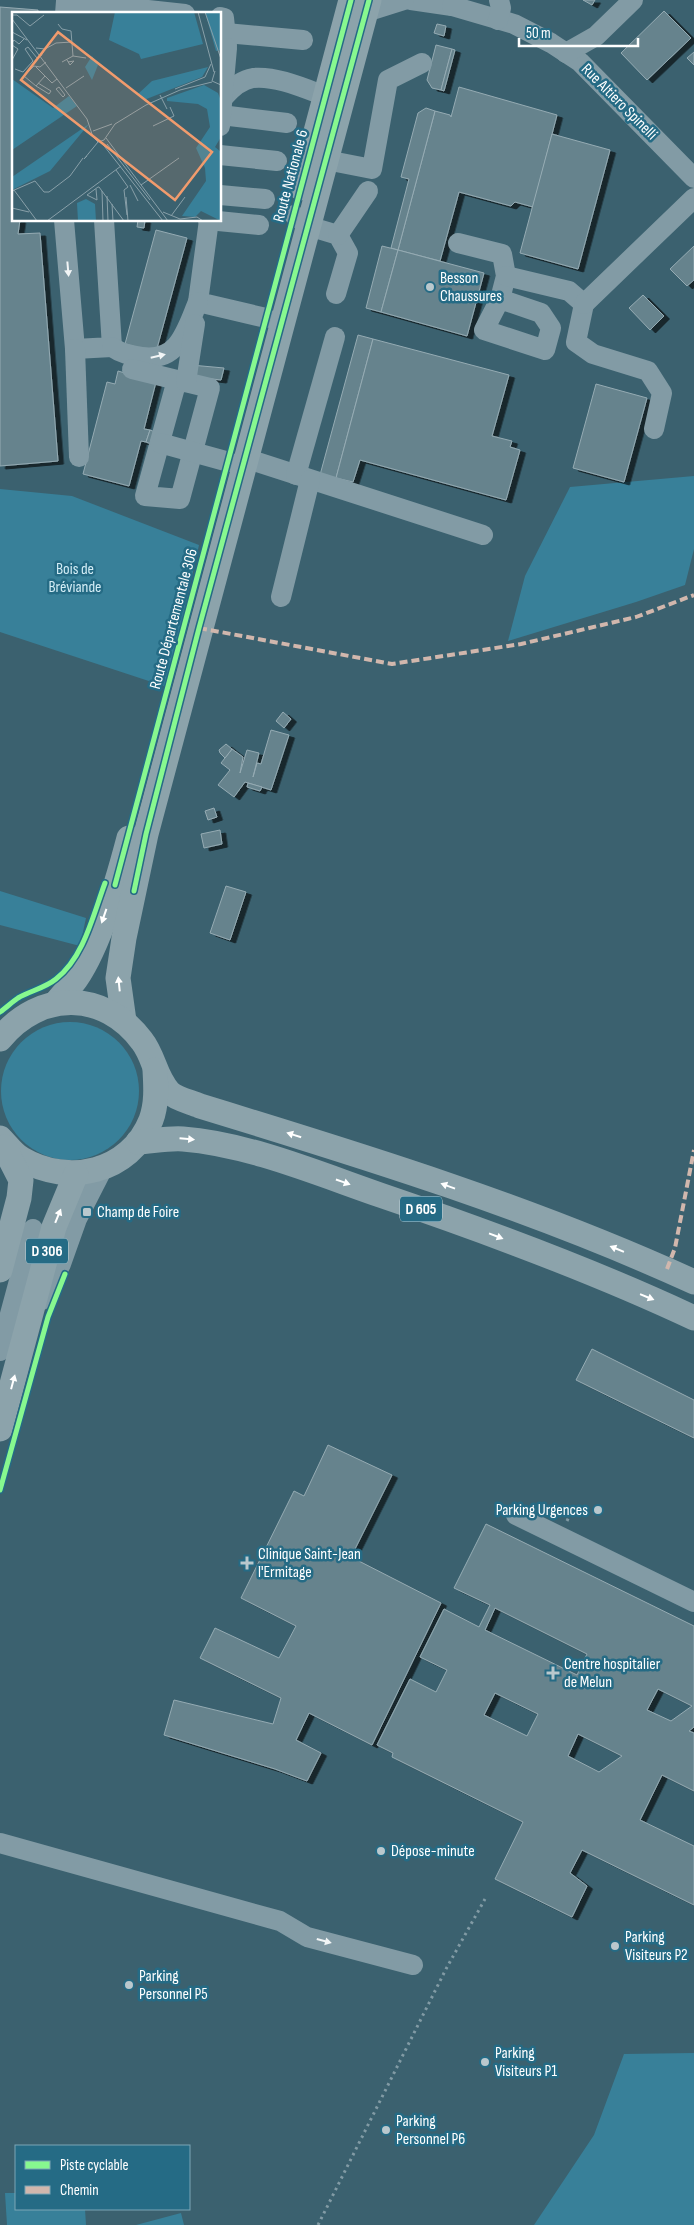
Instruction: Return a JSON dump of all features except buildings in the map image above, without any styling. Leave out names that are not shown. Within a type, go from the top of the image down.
[{"type":"main road","name":"Route Départementale 306","points":[[124,888],[146,834],[237,460],[301,221],[326,160],[334,100],[362,4]]},
{"type":"main road","name":"Route Nationale 6","points":[[255,358],[279,265],[301,221],[313,140],[334,100]]},
{"type":"main road","name":"Route Départementale 306","points":[[237,460],[255,358]]},
{"type":"main road","points":[[56,1003],[76,978],[124,888]]},
{"type":"main road","points":[[124,888],[118,978],[124,1021]]},
{"type":"main road","points":[[0,1039],[12,1025],[32,1010],[56,1003],[80,1002],[103,1008],[124,1021],[144,1043],[155,1070],[156,1096],[151,1120],[138,1142],[122,1157],[103,1168],[76,1174],[47,1171],[20,1158],[0,1138]]},
{"type":"main road","name":"D 605","points":[[155,1070],[170,1093],[200,1106],[388,1164],[588,1237],[694,1282]]},
{"type":"main road","name":"D 306","points":[[0,1138],[21,1180],[19,1198],[0,1270]]},
{"type":"main road","name":"D 605","points":[[138,1142],[182,1138],[204,1141],[266,1156],[478,1229],[555,1259],[694,1318]]},
{"type":"main road","name":"D 306","points":[[0,1429],[54,1227],[76,1174]]},
{"type":"street","points":[[362,4],[404,0]]},
{"type":"street","name":"Rue Altiero Spinelli","points":[[411,0],[499,10],[514,24],[580,62],[694,178]]},
{"type":"street","points":[[566,53],[596,36],[633,0]]},
{"type":"street","points":[[65,12],[66,1],[167,12]]},
{"type":"street","points":[[224,33],[233,61],[252,78]]},
{"type":"street","points":[[224,33],[303,40]]},
{"type":"street","points":[[222,113],[224,33]]},
{"type":"street","points":[[326,160],[372,169],[388,80],[422,63]]},
{"type":"street","points":[[222,113],[230,89],[252,78],[287,82],[334,100]]},
{"type":"street","points":[[222,113],[287,123]]},
{"type":"street","points":[[221,155],[277,161]]},
{"type":"street","points":[[338,235],[368,191]]},
{"type":"street","points":[[221,194],[265,199]]},
{"type":"street","points":[[654,429],[662,393],[648,371],[593,354],[576,342],[584,304],[694,198]]},
{"type":"street","points":[[64,221],[75,349],[79,457]]},
{"type":"street","points":[[104,221],[112,347]]},
{"type":"street","points":[[132,369],[181,381],[210,388],[180,499],[145,496],[160,443],[181,381],[198,302],[208,221]]},
{"type":"street","points":[[220,221],[258,224]]},
{"type":"street","points":[[301,221],[338,235],[348,253],[336,294]]},
{"type":"street","points":[[458,243],[502,254],[506,276],[500,299]]},
{"type":"street","points":[[506,276],[569,291],[584,304]]},
{"type":"street","points":[[75,349],[112,347],[123,354],[151,358],[164,356],[177,345],[198,302]]},
{"type":"street","points":[[198,302],[266,318]]},
{"type":"street","points":[[281,597],[303,477],[335,337]]},
{"type":"street","points":[[160,443],[303,477],[483,535]]},
{"type":"street","points":[[27,1330],[61,1264],[77,1219],[103,1168]]},
{"type":"street","points":[[0,1351],[33,1229]]},
{"type":"street","points":[[516,1515],[694,1602]]},
{"type":"street","points":[[0,1844],[280,1921],[307,1937],[413,1965]]},
{"type":"path","points":[[318,2225],[446,1968],[485,1899]]},
{"type":"green space","points":[[694,476],[694,549],[685,585],[508,641],[525,576],[570,487]]},
{"type":"green space","name":"Bois de Bréviande","points":[[0,489],[72,496],[199,545],[167,687],[0,632]]},
{"type":"green space","points":[[0,891],[86,918],[80,946],[0,925]]},
{"type":"green space","points":[[70,1022],[96,1028],[119,1042],[133,1065],[139,1091],[133,1117],[119,1140],[96,1154],[70,1160],[44,1154],[21,1140],[7,1117],[1,1091],[7,1065],[21,1042],[44,1028]]},
{"type":"green space","points":[[694,2053],[694,2225],[534,2225],[594,2135],[624,2054]]},
{"type":"green space","points":[[5,2193],[15,2193],[15,2210],[85,2210],[86,2225],[7,2225]]},
{"type":"green space","points":[[181,2213],[184,2225],[136,2225]]},
{"type":"marked path","points":[[199,628],[392,664],[521,644],[636,617],[694,595]]},
{"type":"marked path","points":[[667,1269],[675,1248],[694,1150]]},
{"type":"cycle path","points":[[115,885],[351,0]]},
{"type":"cycle path","points":[[134,891],[146,834],[199,628],[369,0]]},
{"type":"cycle path","points":[[0,1012],[18,998],[52,982],[66,970],[81,947],[92,922],[105,883]]},
{"type":"cycle path","points":[[0,1490],[48,1317],[65,1274]]},
{"type":"place","name":"Besson Chaussures","points":[[430,287]]},
{"type":"place","name":"Champ de Foire","points":[[87,1212]]},
{"type":"place","name":"Parking Urgences","points":[[598,1510]]},
{"type":"place","name":"Clinique Saint-Jean l'Ermitage","points":[[247,1563]]},
{"type":"place","name":"Centre hospitalier de Melun","points":[[553,1673]]},
{"type":"place","name":"Dépose-minute","points":[[381,1851]]},
{"type":"place","name":"Parking Visiteurs P2","points":[[615,1946]]},
{"type":"place","name":"Parking Personnel P5","points":[[129,1985]]},
{"type":"place","name":"Parking Visiteurs P1","points":[[485,2062]]},
{"type":"place","name":"Parking Personnel P6","points":[[386,2130]]}]
